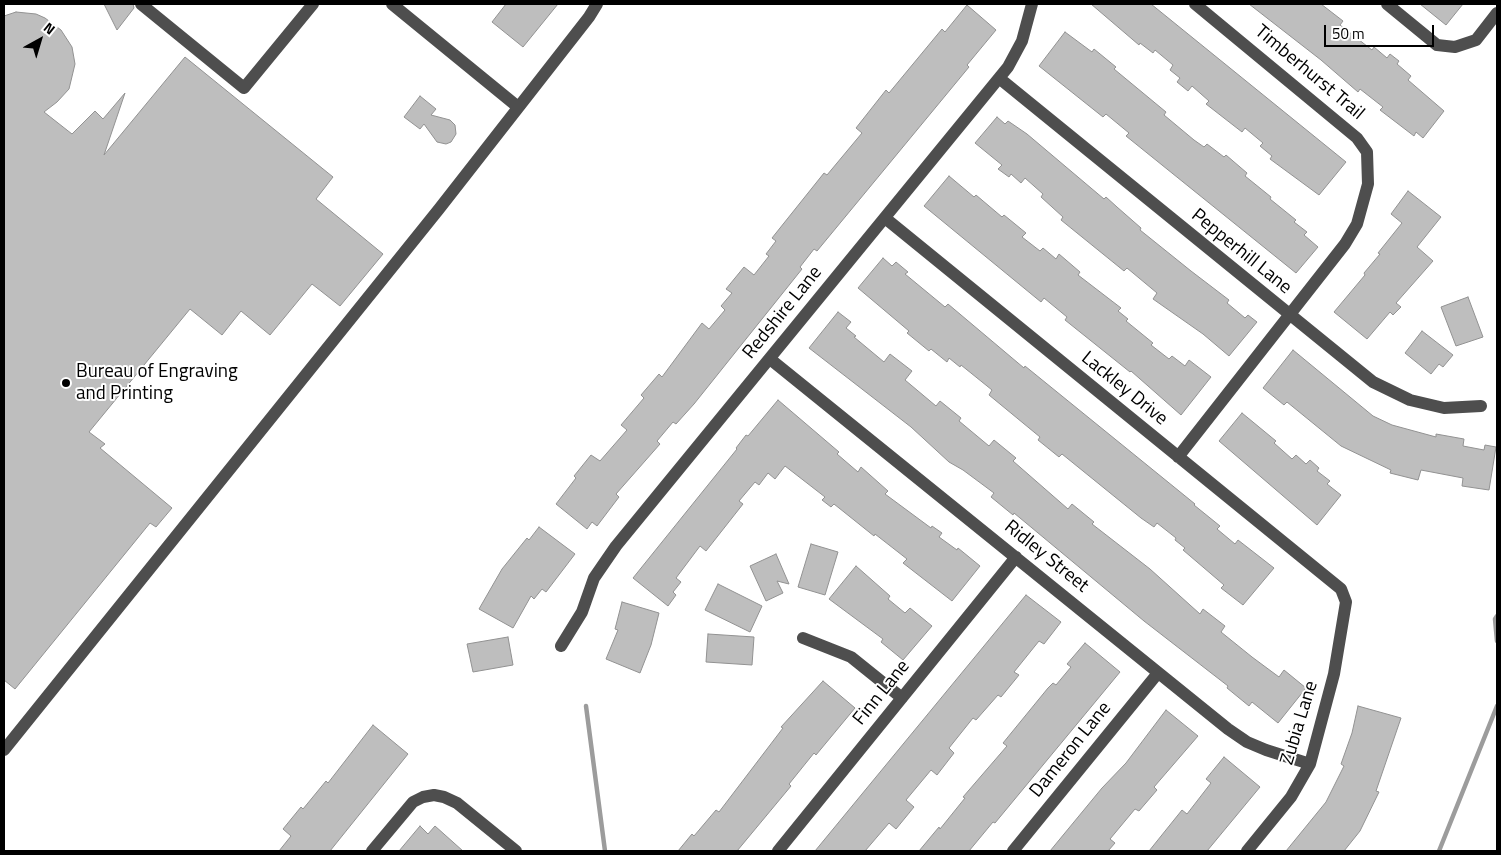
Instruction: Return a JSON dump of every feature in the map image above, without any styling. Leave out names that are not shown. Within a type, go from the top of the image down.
[{"type":"street","points":[[141,4],[244,88],[313,4]]},
{"type":"street","points":[[392,4],[518,107]]},
{"type":"street","points":[[4,750],[439,209],[589,17],[597,4]]},
{"type":"street","name":"Redshire Lane","points":[[562,646],[582,612],[594,578],[616,546],[999,78],[1015,56],[1022,41],[1032,4]]},
{"type":"street","name":"Timberhurst Trail","points":[[1178,457],[1334,260],[1357,224],[1368,184],[1367,152],[1358,138],[1195,4]]},
{"type":"street","points":[[1387,4],[1437,44],[1455,48],[1476,40],[1497,13]]},
{"type":"street","name":"Pepperhill Lane","points":[[999,78],[1373,382],[1410,400],[1444,408],[1481,406]]},
{"type":"street","name":"Lackley Drive","points":[[885,218],[1341,589]]},
{"type":"street","name":"Ridley Street","points":[[770,359],[1158,673],[1247,742],[1310,764]]},
{"type":"street","name":"Finn Lane","points":[[778,851],[1016,557]]},
{"type":"street","name":"Zubia Lane","points":[[1247,851],[1291,797],[1310,764],[1334,674],[1346,602],[1341,589]]},
{"type":"street","points":[[803,638],[851,657],[902,698]]},
{"type":"street","name":"Dameron Lane","points":[[1013,851],[1158,673]]},
{"type":"street","points":[[372,851],[413,802],[423,797],[434,795],[457,803],[516,851]]},
{"type":"building","points":[[104,4],[133,4],[134,8],[117,30]]},
{"type":"building","points":[[506,4],[558,4],[523,47],[492,22]]},
{"type":"building","points":[[1091,4],[1151,4],[1346,162],[1319,195],[1270,159],[1272,156],[1260,146],[1263,143],[1245,128],[1242,132],[1206,104],[1209,101],[1192,86],[1188,91],[1177,82],[1180,78],[1170,70],[1173,65],[1155,50],[1153,53],[1140,43],[1139,45]]},
{"type":"building","points":[[1249,4],[1321,4],[1343,21],[1340,25],[1372,50],[1374,47],[1387,58],[1390,54],[1399,61],[1397,64],[1411,76],[1408,80],[1444,111],[1423,138],[1416,132],[1414,136],[1380,110],[1383,107],[1360,89],[1358,92],[1321,60]]},
{"type":"building","points":[[1420,4],[1463,4],[1446,25]]},
{"type":"building","points":[[967,5],[996,30],[967,65],[969,67],[817,251],[814,249],[800,267],[802,269],[694,404],[676,424],[673,422],[657,441],[660,444],[616,494],[619,497],[597,526],[592,522],[587,529],[556,504],[576,478],[574,476],[591,455],[600,461],[627,430],[621,425],[644,398],[641,395],[659,374],[662,377],[702,323],[709,329],[725,310],[721,306],[732,293],[726,289],[744,267],[754,275],[769,256],[766,254],[776,241],[772,238],[824,173],[827,175],[862,133],[856,128],[886,90],[889,93],[942,29],[945,32]]},
{"type":"building","name":"Bureau of Engraving and Printing","points":[[16,12],[36,14],[45,18],[61,30],[72,47],[75,64],[69,89],[44,112],[72,134],[95,111],[103,119],[125,93],[104,155],[185,57],[333,177],[316,199],[383,254],[340,306],[312,284],[270,335],[241,311],[222,335],[190,309],[89,432],[105,444],[100,448],[172,508],[156,527],[150,523],[15,689],[4,680],[4,16]]},
{"type":"building","points":[[1065,32],[1092,52],[1094,49],[1116,67],[1114,69],[1166,112],[1164,115],[1194,140],[1204,147],[1207,144],[1224,157],[1226,155],[1247,173],[1245,176],[1296,220],[1294,222],[1307,232],[1304,235],[1318,247],[1296,273],[1126,136],[1129,133],[1106,114],[1103,117],[1039,66]]},
{"type":"building","points":[[420,96],[436,109],[431,115],[450,120],[455,125],[456,134],[451,142],[446,144],[437,142],[424,124],[420,129],[404,117]]},
{"type":"building","points":[[997,117],[1005,124],[1008,121],[1027,134],[1104,199],[1106,197],[1141,228],[1140,230],[1229,300],[1227,303],[1245,318],[1248,315],[1257,322],[1229,356],[1203,334],[1153,299],[1157,293],[1127,268],[1124,271],[1061,220],[1063,217],[1041,197],[1043,194],[1025,178],[1021,183],[1011,174],[1009,177],[998,169],[1002,165],[975,143]]},
{"type":"building","points":[[949,176],[974,197],[976,195],[1002,217],[1004,215],[1026,233],[1022,237],[1040,251],[1043,248],[1056,259],[1059,254],[1080,272],[1078,275],[1121,308],[1118,311],[1128,319],[1126,321],[1169,359],[1172,356],[1185,366],[1189,360],[1211,377],[1181,415],[1131,371],[1065,320],[1067,317],[1044,298],[1041,302],[924,206]]},
{"type":"building","points":[[1408,191],[1441,217],[1417,247],[1433,261],[1396,303],[1401,307],[1393,315],[1390,312],[1367,339],[1334,312],[1365,275],[1364,273],[1380,254],[1378,253],[1402,223],[1391,214]]},
{"type":"building","points":[[883,258],[892,266],[896,262],[908,272],[905,274],[945,307],[948,304],[1024,368],[1025,366],[1195,504],[1220,526],[1217,529],[1235,544],[1238,540],[1274,568],[1243,605],[1221,588],[1224,585],[1183,550],[1185,548],[1175,540],[1176,538],[1157,523],[1154,527],[1141,518],[1062,454],[1059,457],[1038,440],[1040,437],[989,395],[992,390],[961,365],[960,367],[949,358],[947,362],[931,349],[929,351],[907,333],[909,331],[858,288]]},
{"type":"building","points":[[1468,297],[1483,337],[1456,346],[1441,307]]},
{"type":"building","points":[[838,312],[851,322],[846,328],[856,336],[854,337],[884,362],[890,354],[912,371],[905,380],[936,406],[940,401],[961,418],[959,421],[989,446],[994,440],[1016,458],[1013,461],[1068,509],[1072,504],[1094,522],[1092,524],[1150,569],[1200,614],[1203,609],[1225,626],[1221,632],[1252,657],[1279,677],[1284,670],[1306,688],[1278,723],[1252,702],[1249,706],[1227,688],[1228,686],[1144,621],[1014,513],[1013,515],[991,497],[994,493],[949,462],[911,427],[809,348]]},
{"type":"building","points":[[1422,331],[1453,355],[1443,367],[1439,364],[1431,374],[1405,353]]},
{"type":"building","points":[[1293,350],[1373,416],[1392,425],[1436,437],[1436,434],[1464,439],[1463,446],[1484,450],[1485,445],[1496,447],[1489,490],[1462,486],[1463,478],[1421,470],[1418,480],[1390,473],[1391,470],[1341,446],[1287,402],[1284,405],[1263,388]]},
{"type":"building","points":[[778,400],[839,452],[837,454],[858,472],[861,467],[888,491],[885,494],[931,528],[932,526],[942,533],[939,537],[957,550],[958,548],[980,566],[952,601],[903,563],[907,559],[834,504],[831,507],[822,500],[825,497],[785,466],[775,479],[768,473],[759,485],[755,482],[739,501],[743,504],[706,551],[700,546],[676,578],[681,582],[673,592],[676,595],[668,606],[633,578],[737,449],[746,435],[748,436]]},
{"type":"building","points":[[1242,413],[1276,441],[1274,443],[1292,459],[1296,455],[1306,464],[1310,460],[1319,468],[1317,471],[1330,481],[1327,484],[1341,495],[1317,525],[1219,441]]},
{"type":"building","points":[[539,527],[575,554],[546,592],[542,589],[534,599],[531,596],[513,628],[479,609],[502,569],[527,538],[529,540]]},
{"type":"building","points":[[811,544],[838,552],[825,595],[798,587]]},
{"type":"building","points":[[776,554],[789,584],[777,581],[783,593],[766,601],[750,566]]},
{"type":"building","points":[[856,566],[890,596],[888,599],[905,613],[910,608],[932,626],[903,660],[881,642],[883,639],[829,599]]},
{"type":"building","points":[[718,584],[762,606],[750,632],[705,610]]},
{"type":"building","points":[[1026,595],[1061,622],[1044,644],[1039,641],[1014,672],[1019,675],[1001,697],[998,695],[976,720],[973,718],[949,748],[954,753],[937,775],[931,770],[906,800],[914,807],[896,829],[889,823],[865,851],[815,851]]},
{"type":"building","points":[[622,602],[659,613],[651,645],[640,673],[606,659],[618,630],[615,629]]},
{"type":"building","points":[[708,634],[754,637],[752,665],[706,662]]},
{"type":"building","points":[[508,637],[513,665],[473,672],[467,644]]},
{"type":"building","points":[[1085,643],[1120,672],[995,823],[993,822],[969,851],[919,851],[939,827],[940,829],[965,798],[963,797],[1007,746],[1003,743],[1048,688],[1053,683],[1056,685],[1071,667],[1067,664]]},
{"type":"building","points":[[823,681],[855,708],[816,755],[814,753],[789,784],[791,786],[737,851],[678,851],[692,834],[694,836],[716,810],[719,812],[783,728],[781,727]]},
{"type":"building","points":[[1358,706],[1401,718],[1376,791],[1379,792],[1360,831],[1344,851],[1286,851],[1326,802],[1344,766],[1341,764],[1352,733]]},
{"type":"building","points":[[1166,710],[1198,736],[1154,787],[1157,790],[1139,811],[1135,809],[1110,839],[1115,843],[1108,851],[1050,851],[1102,788],[1126,763]]},
{"type":"building","points":[[373,725],[408,754],[330,851],[279,851],[291,836],[283,829],[301,807],[303,809],[326,781],[328,783]]},
{"type":"building","points":[[1224,757],[1260,787],[1207,851],[1149,851],[1182,810],[1187,814],[1211,783],[1206,779]]},
{"type":"building","points":[[420,826],[428,834],[435,826],[463,851],[399,851]]},
{"type":"waterway","points":[[1497,616],[1495,619],[1497,641]]},
{"type":"waterway","points":[[586,706],[605,851]]},
{"type":"waterway","points":[[1439,851],[1497,706]]},
{"type":"place","name":"Bureau of Engraving and Printing","points":[[66,383]]}]
